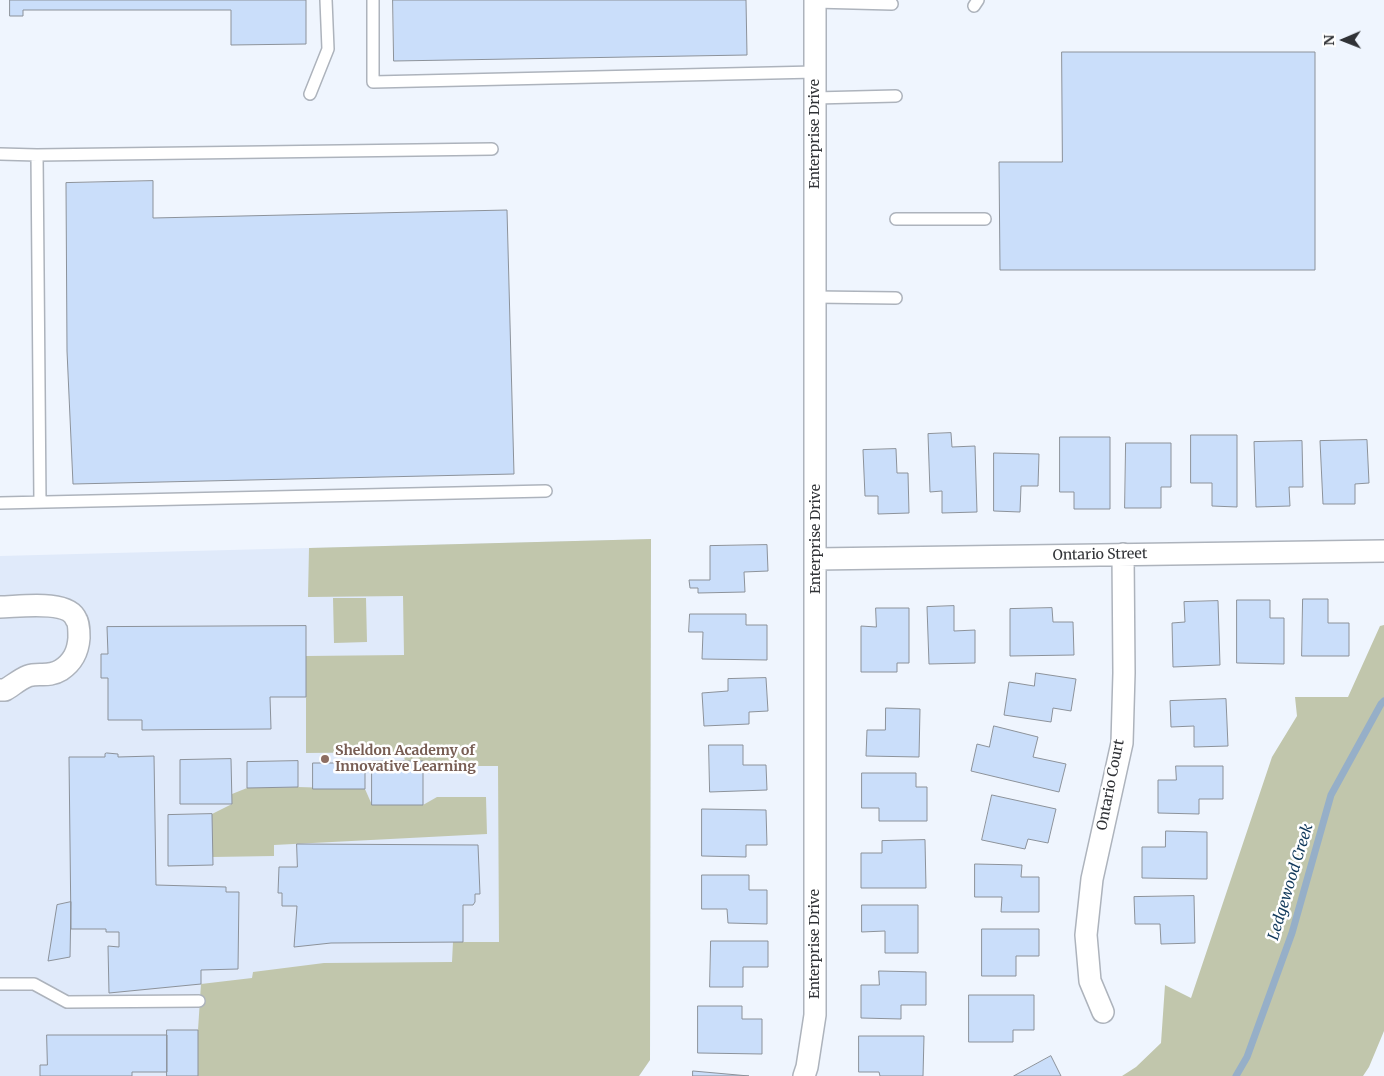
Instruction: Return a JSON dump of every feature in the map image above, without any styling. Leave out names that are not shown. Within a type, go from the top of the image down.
[{"type":"street","name":"Enterprise Drive","points":[[804,1076],[815,1015],[815,1]]},
{"type":"street","name":"Ontario Street","points":[[816,559],[1384,551]]},
{"type":"street","name":"Ontario Court","points":[[1103,1012],[1090,982],[1086,934],[1092,879],[1122,743],[1124,673],[1123,554]]},
{"type":"street","points":[[0,607],[54,606],[68,609],[76,618],[79,638],[74,658],[59,671],[49,675],[28,676],[4,690],[0,690]]},
{"type":"lane","points":[[310,94],[328,49],[326,0]]},
{"type":"lane","points":[[373,0],[373,82],[815,72]]},
{"type":"lane","points":[[815,1],[892,4]]},
{"type":"lane","points":[[815,98],[896,96]]},
{"type":"lane","points":[[0,154],[492,149]]},
{"type":"lane","points":[[36,155],[40,502]]},
{"type":"lane","points":[[896,219],[984,219]]},
{"type":"lane","points":[[816,297],[896,298]]},
{"type":"lane","points":[[0,503],[546,491]]},
{"type":"lane","points":[[0,984],[34,984],[67,1002],[199,1001]]},
{"type":"shaded area","name":"Sheldon Academy of Innovative Learning","points":[[651,539],[650,1060],[639,1076],[0,1076],[0,556]]},
{"type":"green space","points":[[651,539],[650,1060],[639,1076],[198,1076],[201,984],[252,978],[253,972],[324,963],[452,962],[453,942],[499,942],[498,766],[423,766],[423,761],[405,761],[403,752],[306,753],[306,656],[404,655],[403,596],[308,597],[309,548]]},
{"type":"green space","points":[[333,598],[366,598],[367,642],[334,643]]},
{"type":"green space","points":[[1384,625],[1384,1031],[1369,1067],[1363,1076],[1122,1076],[1136,1067],[1161,1043],[1165,985],[1191,998],[1272,757],[1297,716],[1295,697],[1348,697],[1380,626]]},
{"type":"green space","points":[[247,788],[365,789],[372,805],[423,805],[437,797],[486,797],[487,834],[274,845],[274,856],[212,857],[212,814],[232,804],[232,794]]},
{"type":"building","points":[[10,0],[306,0],[306,44],[231,45],[231,10],[23,10],[23,16],[10,16]]},
{"type":"building","points":[[393,0],[746,0],[747,55],[394,61]]},
{"type":"building","points":[[1062,52],[1315,52],[1315,270],[1000,270],[999,162],[1062,162]]},
{"type":"building","points":[[153,181],[153,218],[507,210],[514,474],[73,484],[67,351],[66,183]]},
{"type":"building","points":[[951,433],[952,447],[975,446],[977,512],[942,513],[942,491],[930,492],[928,434]]},
{"type":"building","points":[[1191,435],[1237,435],[1237,507],[1212,506],[1212,483],[1191,483]]},
{"type":"building","points":[[1060,437],[1110,437],[1110,509],[1074,509],[1074,492],[1060,492]]},
{"type":"building","points":[[1367,440],[1369,483],[1355,484],[1355,504],[1323,504],[1320,441]]},
{"type":"building","points":[[1302,441],[1303,487],[1289,487],[1290,506],[1256,507],[1254,442]]},
{"type":"building","points":[[1126,443],[1171,443],[1171,487],[1161,487],[1161,508],[1125,508]]},
{"type":"building","points":[[896,449],[897,473],[908,473],[909,513],[878,514],[878,496],[865,496],[863,450]]},
{"type":"building","points":[[994,453],[1039,454],[1038,486],[1021,486],[1020,512],[994,511]]},
{"type":"building","points":[[767,545],[768,571],[744,572],[745,592],[698,593],[698,588],[690,588],[689,580],[710,580],[710,546]]},
{"type":"building","points":[[1303,599],[1328,599],[1328,623],[1349,623],[1349,656],[1302,656]]},
{"type":"building","points":[[1237,600],[1270,600],[1270,618],[1284,618],[1284,664],[1237,663]]},
{"type":"building","points":[[1218,601],[1220,665],[1173,667],[1172,623],[1185,622],[1184,602]]},
{"type":"building","points":[[954,606],[954,631],[975,630],[975,663],[929,664],[927,607]]},
{"type":"building","points":[[876,608],[909,608],[909,663],[897,663],[897,672],[861,672],[861,626],[876,627]]},
{"type":"building","points":[[1052,608],[1053,622],[1073,622],[1074,655],[1010,656],[1010,609]]},
{"type":"building","points":[[690,614],[746,614],[746,625],[767,625],[767,660],[702,659],[703,632],[689,632]]},
{"type":"building","points":[[306,626],[306,697],[270,697],[271,729],[142,730],[142,720],[108,720],[108,678],[101,678],[101,654],[108,654],[107,627]]},
{"type":"building","points":[[1036,673],[1076,679],[1071,711],[1053,708],[1051,722],[1004,715],[1009,682],[1034,686]]},
{"type":"building","points":[[766,678],[768,711],[749,712],[749,724],[704,726],[702,693],[728,691],[728,679]]},
{"type":"building","points":[[1226,699],[1228,746],[1194,747],[1194,726],[1171,727],[1170,701]]},
{"type":"building","points":[[886,708],[920,709],[919,757],[866,756],[867,730],[885,730]]},
{"type":"building","points":[[994,726],[1038,737],[1033,757],[1066,764],[1059,792],[971,771],[977,744],[989,747]]},
{"type":"building","points":[[709,745],[743,745],[743,765],[766,765],[767,790],[710,792]]},
{"type":"building","points":[[107,753],[118,754],[118,757],[154,756],[156,885],[226,887],[226,892],[239,892],[238,969],[201,970],[201,984],[109,993],[108,946],[119,947],[119,932],[106,932],[106,929],[71,929],[69,757],[105,757]]},
{"type":"building","points":[[231,759],[232,804],[180,804],[180,760]]},
{"type":"building","points":[[298,761],[298,787],[247,788],[247,762]]},
{"type":"building","points":[[372,761],[423,761],[423,805],[372,805]]},
{"type":"building","points":[[313,763],[365,763],[365,789],[313,789]]},
{"type":"building","points":[[1176,766],[1223,766],[1223,799],[1199,799],[1199,814],[1158,813],[1158,780],[1176,780]]},
{"type":"building","points":[[862,773],[916,773],[916,787],[927,787],[927,821],[879,821],[879,808],[862,808]]},
{"type":"building","points":[[992,795],[1056,809],[1048,843],[1028,839],[1025,849],[982,840]]},
{"type":"building","points":[[702,809],[766,810],[767,845],[746,845],[746,857],[702,856]]},
{"type":"building","points":[[212,814],[213,865],[168,866],[168,815]]},
{"type":"building","points":[[1166,831],[1207,832],[1207,879],[1142,878],[1142,847],[1165,847]]},
{"type":"building","points":[[925,840],[926,888],[861,888],[861,853],[882,853],[882,841]]},
{"type":"building","points":[[297,844],[478,845],[480,894],[475,894],[473,905],[463,905],[463,942],[331,943],[294,947],[297,906],[282,906],[282,893],[278,893],[279,867],[297,867]]},
{"type":"building","points":[[975,864],[1022,865],[1021,877],[1039,877],[1039,912],[1001,912],[1002,897],[975,897]]},
{"type":"building","points":[[702,875],[749,875],[749,890],[767,890],[767,924],[728,923],[727,909],[702,909]]},
{"type":"building","points":[[1194,896],[1195,943],[1161,944],[1160,924],[1135,924],[1134,897]]},
{"type":"building","points":[[71,902],[70,957],[48,961],[57,905]]},
{"type":"building","points":[[862,905],[918,905],[918,953],[885,953],[885,931],[862,932]]},
{"type":"building","points":[[982,929],[1039,929],[1039,956],[1016,956],[1016,976],[982,976]]},
{"type":"building","points":[[711,941],[768,941],[768,967],[743,967],[743,987],[710,987]]},
{"type":"building","points":[[879,971],[926,972],[926,1005],[901,1005],[901,1019],[861,1018],[861,985],[879,985]]},
{"type":"building","points":[[969,995],[1034,995],[1034,1030],[1013,1030],[1013,1042],[969,1042]]},
{"type":"building","points":[[698,1006],[742,1006],[742,1019],[762,1019],[762,1054],[698,1053]]},
{"type":"building","points":[[167,1030],[198,1030],[198,1076],[167,1076]]},
{"type":"building","points":[[47,1035],[167,1035],[167,1072],[132,1072],[132,1076],[40,1076],[40,1065],[47,1065]]},
{"type":"building","points":[[859,1036],[924,1036],[923,1076],[880,1076],[879,1072],[859,1072]]},
{"type":"building","points":[[1051,1056],[1061,1076],[1014,1076]]},
{"type":"building","points":[[693,1071],[749,1076],[693,1076]]},
{"type":"waterway","name":"Ledgewood Creek","points":[[1236,1076],[1247,1057],[1292,933],[1331,795],[1384,701]]},
{"type":"place","name":"Sheldon Academy of Innovative Learning","points":[[325,759]]}]
